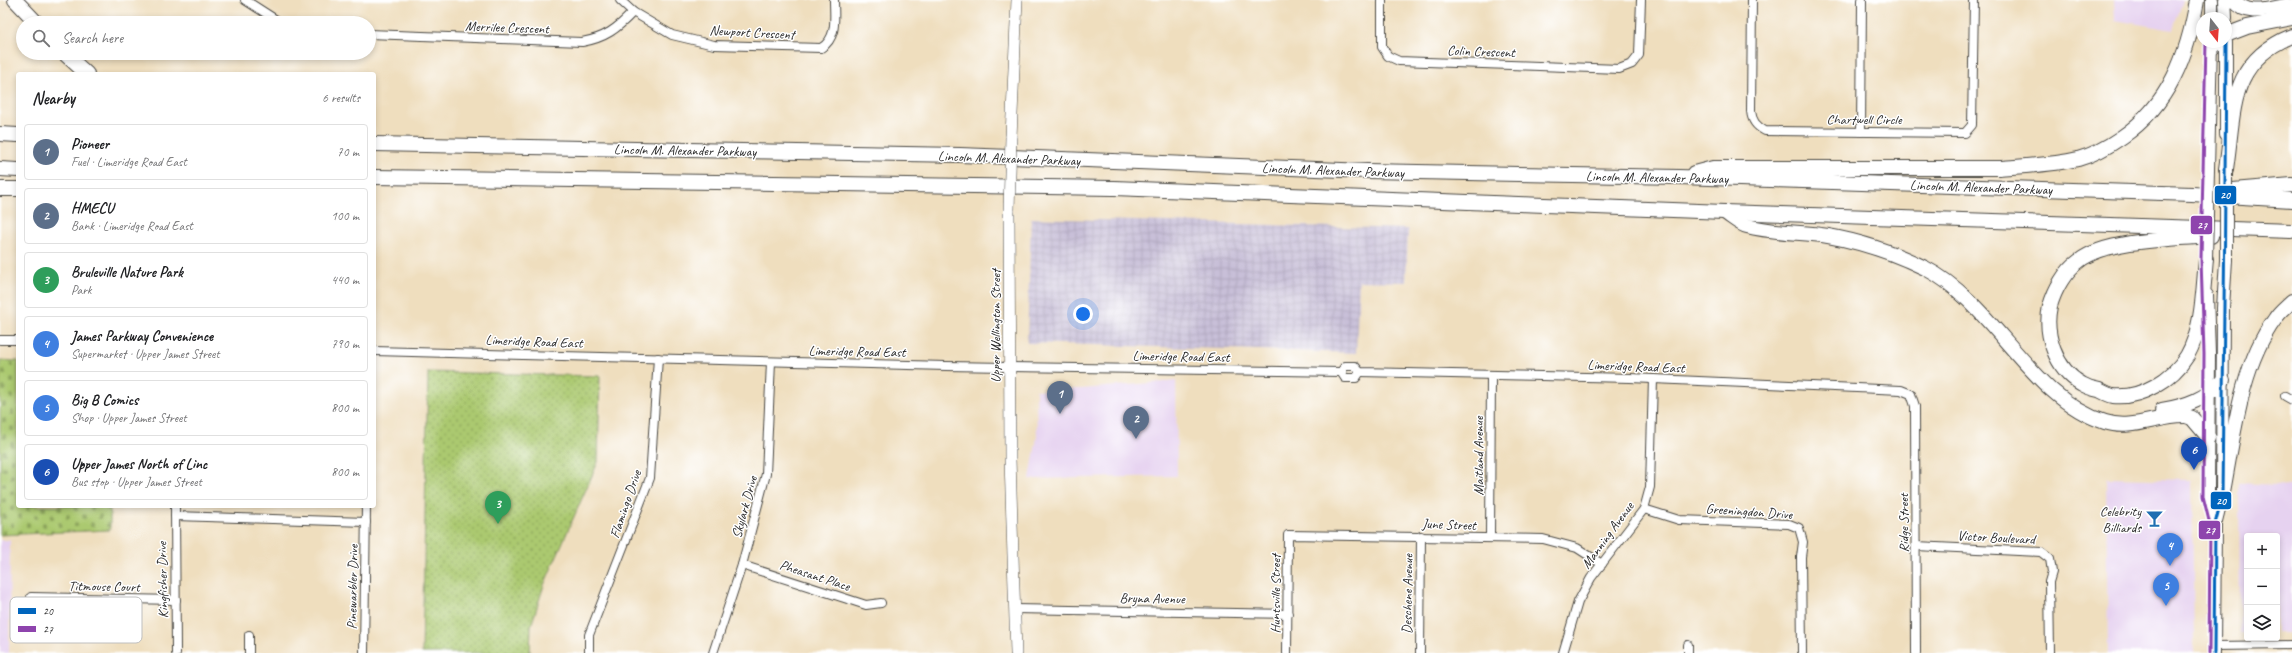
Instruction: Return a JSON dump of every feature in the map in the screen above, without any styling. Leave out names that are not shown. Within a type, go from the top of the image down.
[{"type":"highway","points":[[15,0],[30,16]]},
{"type":"highway","points":[[1679,177],[1713,168],[1999,168],[2044,165],[2080,158],[2111,145],[2138,126],[2161,100],[2182,61],[2197,0]]},
{"type":"highway","points":[[2234,0],[2239,6],[2253,11],[2292,5]]},
{"type":"highway","points":[[2232,33],[2247,27],[2292,18]]},
{"type":"highway","points":[[2226,169],[2236,96],[2244,74],[2257,57],[2273,44],[2292,36]]},
{"type":"highway","points":[[72,60],[85,72]]},
{"type":"highway","points":[[0,134],[16,135]]},
{"type":"highway","name":"Lincoln M. Alexander Parkway","points":[[376,144],[960,155],[1366,171],[1679,177],[2192,194],[2292,200]]},
{"type":"highway","points":[[0,169],[16,170]]},
{"type":"highway","name":"Lincoln M. Alexander Parkway","points":[[376,177],[1114,188],[1724,212],[2292,231]]},
{"type":"highway","points":[[376,183],[400,177]]},
{"type":"highway","points":[[2192,194],[2292,185]]},
{"type":"highway","points":[[0,189],[16,189]]},
{"type":"highway","points":[[1724,212],[1746,226],[1829,236],[1879,247],[1927,269],[1959,292],[1997,330],[2043,383],[2063,400],[2106,423],[2127,424],[2186,416],[2192,418],[2209,438]]},
{"type":"highway","points":[[2206,259],[2196,335],[2187,356],[2175,371],[2148,388],[2136,393],[2113,396],[2081,384],[2063,367],[2050,344],[2048,318],[2053,296],[2064,276],[2080,260],[2102,250],[2129,243],[2265,230]]},
{"type":"highway","points":[[2222,497],[2239,410],[2254,356],[2275,318],[2292,301]]},
{"type":"highway","points":[[2087,414],[2135,416],[2178,407],[2197,401],[2209,393],[2223,380]]},
{"type":"main road","name":"Upper Wellington Street","points":[[1016,653],[1010,459],[1009,210],[1018,0]]},
{"type":"main road","points":[[2212,0],[2212,12]]},
{"type":"main road","points":[[2225,0],[2226,12]]},
{"type":"main road","points":[[2213,48],[2206,259],[2209,393],[2208,496],[2215,524]]},
{"type":"main road","points":[[2214,649],[2215,524],[2222,497],[2223,308],[2226,260],[2226,48]]},
{"type":"street","points":[[245,0],[270,16]]},
{"type":"street","name":"Newport Crescent","points":[[620,0],[634,13],[672,35],[714,45],[821,48],[829,43],[833,34],[834,0]]},
{"type":"street","name":"Colin Crescent","points":[[1382,0],[1382,48],[1388,56],[1399,61],[1619,69],[1632,64],[1639,55],[1641,47],[1641,0]]},
{"type":"street","name":"Chartwell Circle","points":[[1752,0],[1751,111],[1757,125],[1765,131],[1965,133],[1972,125],[1974,0]]},
{"type":"street","points":[[1861,132],[1862,0]]},
{"type":"street","name":"Merrilee Crescent","points":[[376,34],[582,42],[598,38],[616,29],[634,13]]},
{"type":"street","points":[[0,340],[16,340]]},
{"type":"street","name":"Limeridge Road East","points":[[376,351],[771,362],[1341,372],[1345,378],[1356,378],[1360,372],[1652,379],[1901,390],[1911,394]]},
{"type":"street","name":"Flamingo Drive","points":[[589,653],[590,635],[650,478],[658,358]]},
{"type":"street","name":"Skylark Drive","points":[[713,653],[742,565],[766,474],[771,362]]},
{"type":"street","name":"Maitland Avenue","points":[[1490,538],[1491,375]]},
{"type":"street","name":"Manning Avenue","points":[[1563,653],[1578,602],[1591,578],[1644,509],[1650,487],[1652,379]]},
{"type":"street","name":"Ridge Street","points":[[1911,394],[1916,406],[1916,653]]},
{"type":"street","name":"Kingfisher Drive","points":[[175,508],[176,653]]},
{"type":"street","name":"Pinewarbler Drive","points":[[364,653],[366,508]]},
{"type":"street","name":"Greeningdon Drive","points":[[1644,509],[1679,520],[1788,524],[1799,528],[1803,542],[1801,557],[1802,653]]},
{"type":"street","points":[[175,516],[366,522]]},
{"type":"street","name":"June Street","points":[[1288,535],[1527,538],[1553,540],[1577,548],[1602,564]]},
{"type":"street","name":"Huntsville Street","points":[[1288,535],[1288,653]]},
{"type":"street","name":"Deschene Avenue","points":[[1420,653],[1421,536]]},
{"type":"street","name":"Victor Boulevard","points":[[1916,546],[2041,552],[2050,558],[2052,572],[2049,582],[2050,653]]},
{"type":"street","name":"Pheasant Place","points":[[742,565],[866,605],[881,603]]},
{"type":"street","name":"Titmouse Court","points":[[142,599],[176,600]]},
{"type":"street","name":"Bryna Avenue","points":[[1015,609],[1288,614]]},
{"type":"street","points":[[249,636],[249,653]]},
{"type":"street","points":[[2214,649],[2292,645]]},
{"type":"shaded area","points":[[2114,0],[2183,0],[2173,30],[2115,20]]},
{"type":"shaded area","points":[[1031,218],[1408,229],[1406,282],[1359,281],[1356,353],[1027,343]]},
{"type":"shaded area","points":[[1176,381],[1177,476],[1030,479],[1037,437],[1036,390],[1082,389]]},
{"type":"shaded area","points":[[2106,478],[2192,480],[2194,653],[2108,653]]},
{"type":"shaded area","points":[[2239,483],[2292,486],[2292,632],[2280,632],[2280,533],[2244,533],[2244,633],[2240,633]]},
{"type":"shaded area","points":[[0,540],[10,540],[9,653],[0,653]]},
{"type":"green space","points":[[0,360],[16,361],[16,508],[110,508],[110,530],[0,535]]},
{"type":"green space","points":[[428,372],[600,376],[598,462],[544,585],[531,626],[530,653],[422,653]]},
{"type":"transit line","name":"27","points":[[2206,48],[2201,259],[2204,354],[2203,496],[2210,525],[2209,653]]},
{"type":"transit line","name":"20","points":[[2214,653],[2215,524],[2222,497],[2226,48]]},
{"type":"place","name":"Pioneer","points":[[1060,414]]},
{"type":"place","name":"HMECU","points":[[1136,439]]},
{"type":"place","name":"Upper James North of Linc","points":[[2194,470]]},
{"type":"place","name":"Celebrity Billiards","points":[[2154,519]]},
{"type":"place","name":"Bruleville Nature Park","points":[[498,524]]},
{"type":"place","name":"James Parkway Convenience","points":[[2170,566]]},
{"type":"place","name":"Big B Comics","points":[[2166,606]]}]
